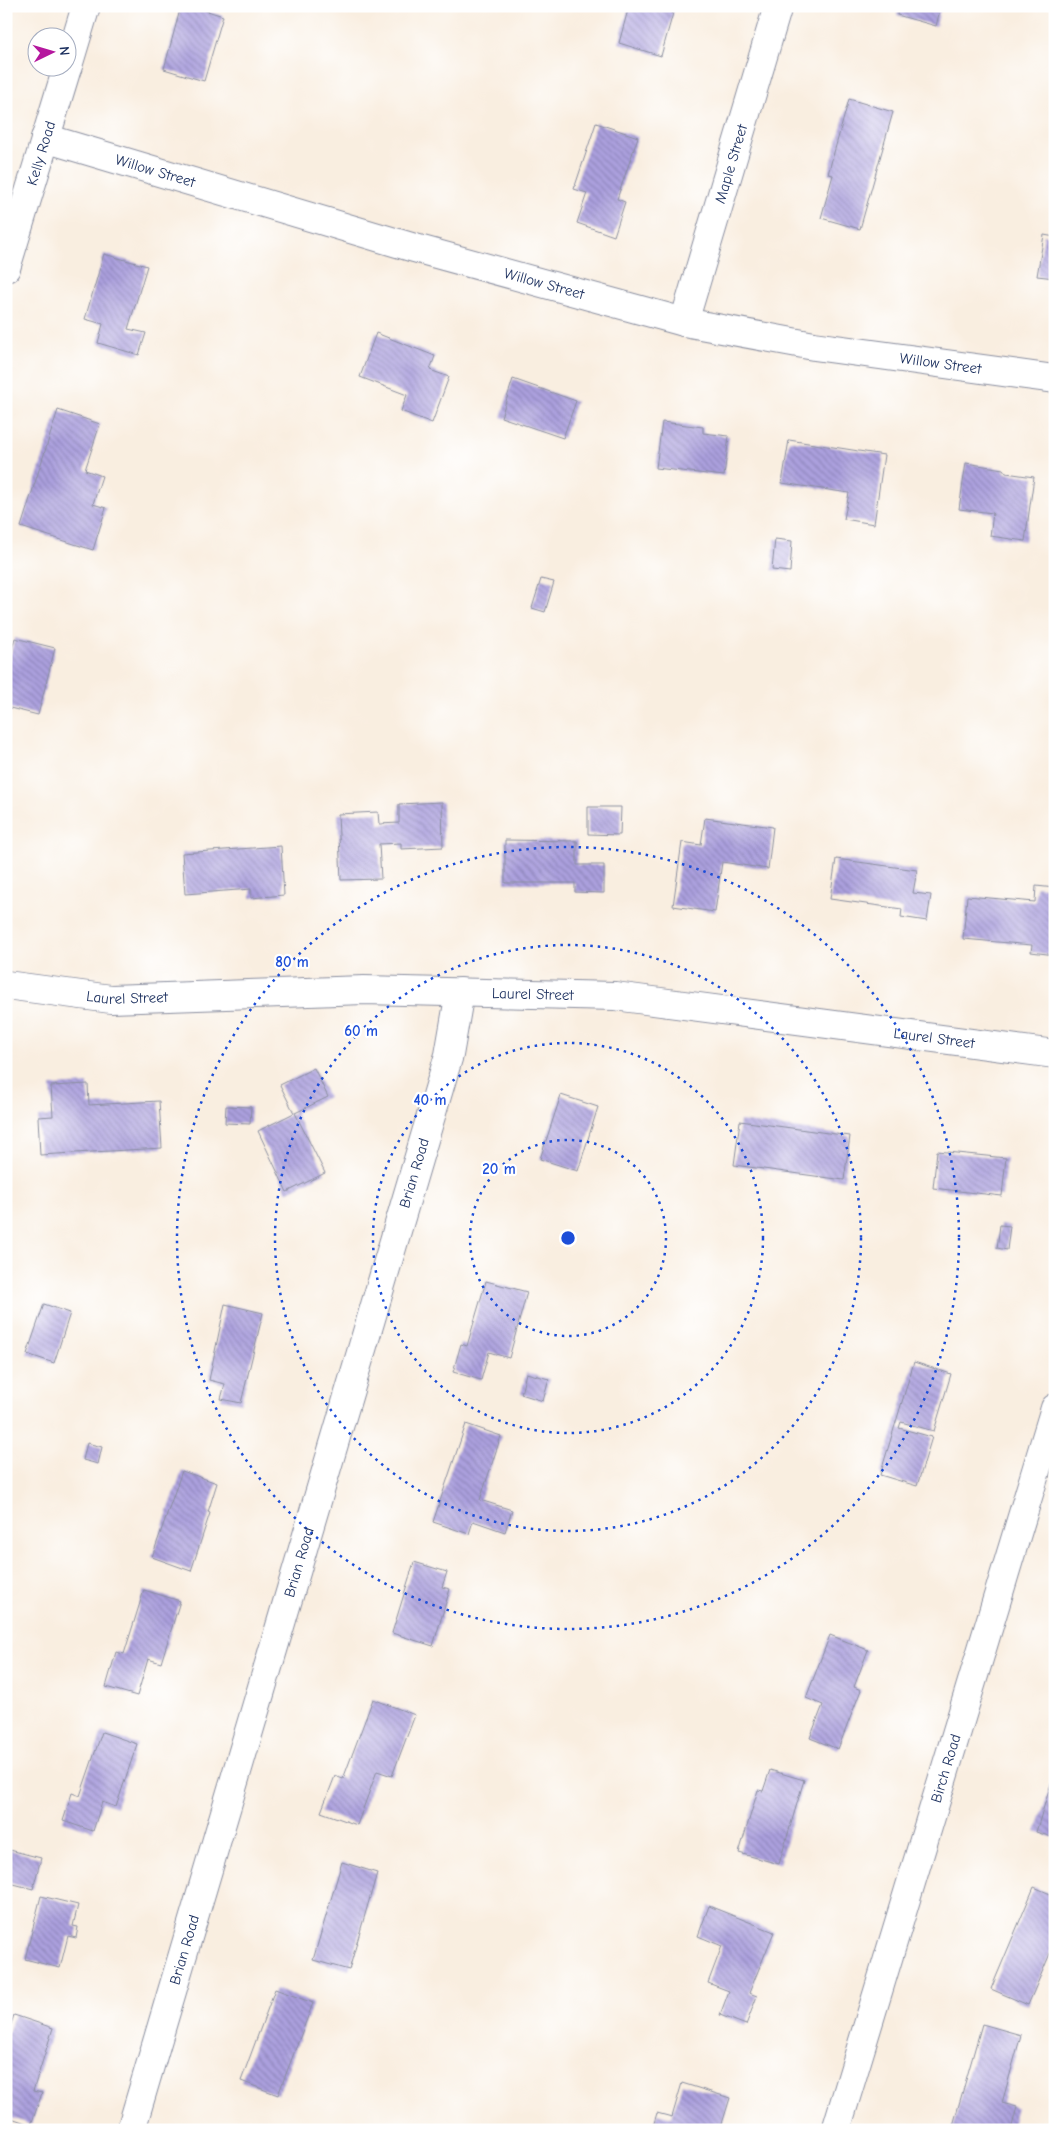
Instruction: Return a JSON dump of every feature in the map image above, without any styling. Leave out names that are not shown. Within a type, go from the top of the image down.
[{"type":"street","name":"Kelly Road","points":[[78,32],[86,6]]},
{"type":"street","name":"Maple Street","points":[[684,322],[778,6]]},
{"type":"street","name":"Kelly Road","points":[[6,268],[64,78]]},
{"type":"street","name":"Willow Street","points":[[46,138],[411,247],[684,322],[814,346],[1055,379]]},
{"type":"street","name":"Laurel Street","points":[[6,985],[110,1000],[364,990],[615,996],[1055,1054]]},
{"type":"street","name":"Brian Road","points":[[131,2130],[446,1064],[460,992]]},
{"type":"street","name":"Birch Road","points":[[836,2130],[1055,1408]]},
{"type":"building","points":[[181,6],[192,6],[223,16],[204,81],[164,69]]},
{"type":"building","points":[[629,6],[675,6],[661,56],[619,43]]},
{"type":"building","points":[[899,6],[941,6],[936,26],[897,15]]},
{"type":"building","points":[[849,99],[893,112],[860,229],[821,218],[833,175],[828,174]]},
{"type":"building","points":[[596,123],[638,137],[617,199],[625,202],[614,236],[577,223],[587,193],[574,189]]},
{"type":"building","points":[[1044,235],[1055,237],[1055,278],[1037,276]]},
{"type":"building","points":[[104,254],[147,266],[128,329],[146,333],[139,355],[98,343],[103,324],[85,319]]},
{"type":"building","points":[[376,333],[435,356],[430,370],[449,377],[432,423],[401,411],[407,395],[360,377]]},
{"type":"building","points":[[513,379],[576,401],[563,438],[501,417]]},
{"type":"building","points":[[58,410],[100,424],[85,470],[102,476],[93,504],[106,508],[93,550],[21,527]]},
{"type":"building","points":[[662,422],[703,427],[703,433],[729,436],[724,476],[656,468]]},
{"type":"building","points":[[789,440],[884,455],[874,524],[844,519],[849,493],[782,483]]},
{"type":"building","points":[[966,463],[1003,469],[1006,473],[1034,477],[1025,541],[990,536],[993,513],[959,509]]},
{"type":"building","points":[[775,539],[792,541],[790,572],[772,570]]},
{"type":"building","points":[[541,579],[554,582],[545,612],[532,608]]},
{"type":"building","points":[[15,638],[55,648],[38,715],[6,707],[6,669]]},
{"type":"building","points":[[442,802],[443,847],[401,849],[401,843],[379,844],[381,879],[341,880],[338,814],[378,812],[379,824],[399,823],[399,804]]},
{"type":"building","points":[[588,807],[621,807],[620,835],[588,834]]},
{"type":"building","points":[[705,818],[773,827],[768,869],[722,862],[715,912],[673,906],[682,842],[701,845]]},
{"type":"building","points":[[505,840],[577,841],[577,865],[604,865],[604,893],[575,892],[575,883],[505,883]]},
{"type":"building","points":[[281,846],[284,895],[251,898],[251,889],[185,894],[182,853]]},
{"type":"building","points":[[836,859],[917,870],[913,893],[931,895],[927,921],[901,917],[902,909],[830,899]]},
{"type":"building","points":[[1036,886],[1055,888],[1055,955],[1031,952],[1032,945],[963,939],[967,896],[1035,902]]},
{"type":"building","points":[[314,1068],[328,1097],[295,1113],[325,1173],[287,1192],[258,1131],[294,1113],[280,1085]]},
{"type":"building","points":[[88,1084],[89,1105],[159,1101],[162,1148],[40,1155],[38,1117],[53,1116],[51,1086]]},
{"type":"building","points":[[561,1095],[598,1107],[578,1171],[540,1159]]},
{"type":"building","points":[[226,1106],[251,1107],[250,1124],[225,1123]]},
{"type":"building","points":[[740,1121],[850,1136],[844,1180],[734,1165]]},
{"type":"building","points":[[937,1151],[1006,1158],[1002,1196],[933,1188]]},
{"type":"building","points":[[1000,1225],[1010,1226],[1007,1250],[997,1248]]},
{"type":"building","points":[[486,1281],[527,1292],[509,1358],[489,1352],[481,1380],[453,1372],[461,1344],[467,1346]]},
{"type":"building","points":[[44,1304],[70,1313],[54,1363],[27,1354]]},
{"type":"building","points":[[225,1304],[263,1313],[241,1403],[221,1399],[225,1384],[209,1380]]},
{"type":"building","points":[[914,1362],[951,1374],[934,1431],[901,1422],[899,1428],[932,1437],[917,1486],[880,1475]]},
{"type":"building","points":[[526,1373],[549,1379],[543,1401],[521,1394]]},
{"type":"building","points":[[466,1424],[501,1436],[480,1500],[512,1510],[505,1532],[473,1521],[469,1534],[433,1522]]},
{"type":"building","points":[[87,1443],[102,1447],[98,1464],[83,1460]]},
{"type":"building","points":[[182,1471],[217,1483],[208,1512],[210,1513],[191,1571],[152,1557]]},
{"type":"building","points":[[414,1562],[447,1572],[442,1587],[450,1589],[433,1646],[392,1633]]},
{"type":"building","points":[[144,1590],[180,1601],[161,1663],[148,1659],[137,1696],[106,1687],[116,1652],[124,1654]]},
{"type":"building","points":[[830,1635],[868,1650],[854,1687],[861,1690],[838,1749],[810,1738],[823,1705],[806,1698]]},
{"type":"building","points":[[373,1699],[415,1715],[392,1776],[377,1771],[357,1825],[321,1812],[335,1776],[343,1779]]},
{"type":"building","points":[[102,1732],[137,1744],[116,1807],[102,1802],[93,1831],[63,1821],[72,1793],[80,1796]]},
{"type":"building","points":[[770,1770],[804,1780],[779,1864],[739,1853],[758,1790],[763,1791]]},
{"type":"building","points":[[1055,1774],[1055,1838],[1036,1832]]},
{"type":"building","points":[[6,1849],[41,1858],[33,1889],[6,1882]]},
{"type":"building","points":[[342,1862],[377,1873],[349,1970],[313,1960]]},
{"type":"building","points":[[1034,1887],[1055,1896],[1055,1942],[1028,2005],[991,1989]]},
{"type":"building","points":[[41,1896],[78,1905],[73,1926],[78,1927],[76,1938],[68,1936],[60,1968],[25,1959]]},
{"type":"building","points":[[709,1906],[774,1932],[749,1993],[757,1996],[746,2025],[720,2015],[729,1991],[708,1983],[722,1946],[698,1936]]},
{"type":"building","points":[[275,1989],[313,2003],[278,2095],[241,2081]]},
{"type":"building","points":[[14,2015],[53,2028],[33,2091],[42,2093],[31,2125],[6,2116],[6,2106],[11,2093],[6,2091],[6,2033],[8,2033]]},
{"type":"building","points":[[982,2024],[1021,2035],[1002,2103],[1017,2107],[1011,2130],[952,2129]]},
{"type":"building","points":[[682,2083],[730,2098],[720,2130],[652,2130],[657,2113],[672,2117]]}]
